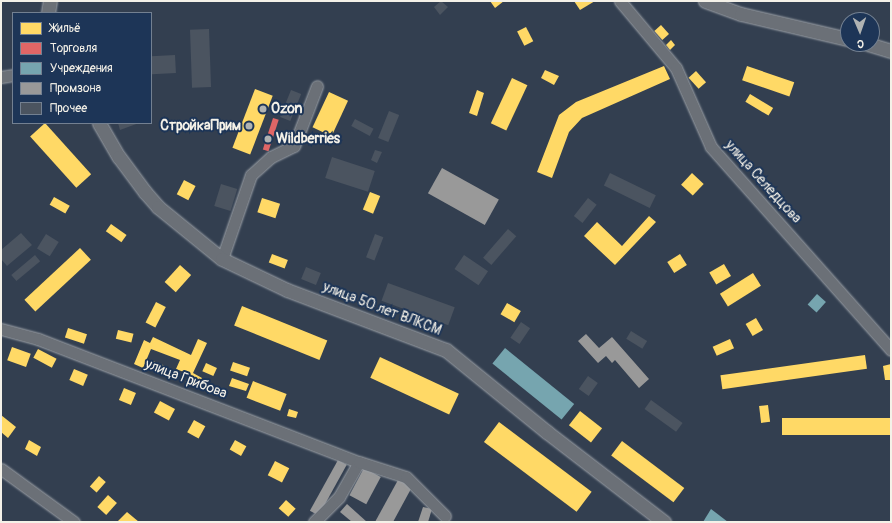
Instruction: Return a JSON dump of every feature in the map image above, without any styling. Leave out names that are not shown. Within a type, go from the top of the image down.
[{"type":"street","points":[[48,12],[50,1]]},
{"type":"street","name":"улица Селедцова","points":[[620,1],[676,68],[711,148],[891,350]]},
{"type":"street","points":[[704,1],[741,14],[840,37]]},
{"type":"street","points":[[880,48],[891,51]]},
{"type":"street","points":[[1,77],[12,75]]},
{"type":"street","points":[[222,259],[250,175],[271,157],[294,146],[317,86]]},
{"type":"street","name":"улица 50 лет ВЛКСМ","points":[[100,124],[126,168],[154,202],[222,259],[287,290],[446,350],[547,432],[664,522]]},
{"type":"street","name":"улица Грибова","points":[[1,329],[38,339],[397,475],[413,482],[444,516]]},
{"type":"street","points":[[314,522],[339,497],[360,462]]},
{"type":"street","points":[[1,468],[74,522]]},
{"type":"building: Жильё","points":[[490,1],[504,1],[495,8]]},
{"type":"building: Жильё","points":[[574,1],[595,1],[580,10]]},
{"type":"building: Жильё","points":[[661,25],[669,34],[662,40],[654,31]]},
{"type":"building: Жильё","points":[[526,27],[533,41],[524,46],[517,32]]},
{"type":"building: Жильё","points":[[671,40],[675,45],[670,50],[666,45]]},
{"type":"building: Жильё","points":[[664,66],[670,79],[582,118],[569,132],[552,178],[537,172],[559,115],[576,102]]},
{"type":"building: Жильё","points":[[747,66],[794,82],[789,96],[742,80]]},
{"type":"building: Жильё","points":[[545,70],[559,76],[554,85],[541,78]]},
{"type":"building: Жильё","points":[[696,71],[706,82],[699,89],[689,78]]},
{"type":"building: Жильё","points":[[512,78],[527,85],[506,130],[491,123]]},
{"type":"building: Жильё","points":[[255,89],[273,96],[250,155],[232,148]]},
{"type":"building: Жильё","points":[[477,90],[484,93],[477,116],[469,113]]},
{"type":"building: Жильё","points":[[329,92],[348,101],[332,136],[313,127]]},
{"type":"building: Жильё","points":[[750,94],[773,108],[769,116],[745,102]]},
{"type":"building: Жильё","points":[[44,124],[46,124],[91,174],[76,188],[30,136]]},
{"type":"building: Жильё","points":[[692,173],[704,184],[693,196],[681,185]]},
{"type":"building: Жильё","points":[[184,180],[196,186],[188,200],[177,194]]},
{"type":"building: Жильё","points":[[370,192],[380,196],[373,214],[363,210]]},
{"type":"building: Жильё","points":[[54,197],[70,206],[65,214],[50,205]]},
{"type":"building: Жильё","points":[[262,198],[280,204],[275,218],[257,212]]},
{"type":"building: Жильё","points":[[649,216],[656,222],[615,265],[584,236],[597,222],[622,246]]},
{"type":"building: Жильё","points":[[111,224],[127,235],[121,242],[106,231]]},
{"type":"building: Жильё","points":[[80,248],[91,260],[35,312],[24,300]]},
{"type":"building: Жильё","points":[[272,254],[288,260],[285,268],[269,262]]},
{"type":"building: Жильё","points":[[680,254],[687,265],[674,273],[667,262]]},
{"type":"building: Жильё","points":[[724,264],[731,276],[716,285],[709,272]]},
{"type":"building: Жильё","points":[[180,265],[191,275],[176,292],[165,282]]},
{"type":"building: Жильё","points":[[753,273],[761,286],[728,306],[720,294]]},
{"type":"building: Жильё","points":[[156,302],[166,307],[155,327],[146,322]]},
{"type":"building: Жильё","points":[[507,303],[521,311],[514,322],[500,314]]},
{"type":"building: Жильё","points":[[242,306],[327,340],[319,360],[234,325]]},
{"type":"building: Жильё","points":[[756,318],[763,330],[753,336],[746,324]]},
{"type":"building: Жильё","points":[[68,328],[87,334],[84,344],[65,338]]},
{"type":"building: Жильё","points":[[118,330],[134,334],[131,343],[116,339]]},
{"type":"building: Жильё","points":[[153,337],[191,355],[198,339],[207,343],[193,373],[202,378],[196,387],[185,383],[189,374],[176,369],[180,360],[151,349],[143,368],[134,364],[144,340],[150,343]]},
{"type":"building: Жильё","points":[[730,339],[734,348],[717,356],[713,347]]},
{"type":"building: Жильё","points":[[12,347],[31,354],[26,367],[7,360]]},
{"type":"building: Жильё","points":[[38,349],[57,359],[52,368],[33,358]]},
{"type":"building: Жильё","points":[[865,355],[867,369],[722,389],[720,375]]},
{"type":"building: Жильё","points":[[380,357],[459,394],[449,415],[370,378]]},
{"type":"building: Жильё","points":[[153,361],[168,367],[164,375],[150,369]]},
{"type":"building: Жильё","points":[[233,362],[250,368],[247,376],[230,371]]},
{"type":"building: Жильё","points":[[206,363],[217,368],[213,376],[202,371]]},
{"type":"building: Жильё","points":[[891,364],[891,380],[885,380],[883,366]]},
{"type":"building: Жильё","points":[[74,369],[88,375],[83,386],[69,380]]},
{"type":"building: Жильё","points":[[232,378],[249,384],[246,391],[229,386]]},
{"type":"building: Жильё","points":[[253,381],[287,394],[280,411],[247,398]]},
{"type":"building: Жильё","points":[[124,388],[136,393],[131,405],[119,400]]},
{"type":"building: Жильё","points":[[160,401],[175,409],[169,420],[154,412]]},
{"type":"building: Жильё","points":[[768,405],[770,422],[761,423],[759,406]]},
{"type":"building: Жильё","points":[[289,409],[298,412],[296,418],[287,416]]},
{"type":"building: Жильё","points":[[580,411],[602,428],[591,442],[569,425]]},
{"type":"building: Жильё","points":[[1,415],[16,427],[8,438],[1,432]]},
{"type":"building: Жильё","points":[[782,418],[891,418],[891,435],[782,435]]},
{"type":"building: Жильё","points":[[194,420],[205,426],[199,439],[187,432]]},
{"type":"building: Жильё","points":[[499,422],[592,492],[577,512],[484,442]]},
{"type":"building: Жильё","points":[[29,440],[41,447],[37,456],[25,449]]},
{"type":"building: Жильё","points":[[235,440],[246,446],[241,456],[230,450]]},
{"type":"building: Жильё","points":[[622,441],[684,488],[673,502],[611,455]]},
{"type":"building: Жильё","points":[[275,461],[289,468],[282,483],[268,475]]},
{"type":"building: Жильё","points":[[99,476],[106,482],[97,492],[90,487]]},
{"type":"building: Жильё","points":[[108,495],[117,503],[106,515],[97,507]]},
{"type":"building: Жильё","points":[[286,500],[296,509],[288,517],[279,508]]},
{"type":"building: Жильё","points":[[127,512],[139,522],[117,522]]},
{"type":"building: Торговля","points":[[273,118],[279,120],[269,151],[263,149]]},
{"type":"building: Учреждения","points":[[817,294],[826,302],[817,312],[808,304]]},
{"type":"building: Учреждения","points":[[505,348],[574,404],[562,420],[492,364]]},
{"type":"building: Учреждения","points":[[711,509],[728,522],[703,522]]},
{"type":"building: Промзона","points":[[442,168],[499,200],[485,225],[428,193]]},
{"type":"building: Промзона","points":[[586,334],[599,348],[612,337],[649,379],[639,388],[615,360],[612,363],[606,356],[598,363],[578,341]]},
{"type":"building: Промзона","points":[[338,460],[347,465],[319,516],[310,511]]},
{"type":"building: Промзона","points":[[364,468],[381,477],[366,504],[349,495]]},
{"type":"building: Промзона","points":[[398,480],[412,487],[393,522],[375,522]]},
{"type":"building: Промзона","points":[[347,504],[367,522],[352,522],[340,512]]},
{"type":"building: Промзона","points":[[423,507],[432,509],[428,522],[418,522]]},
{"type":"building: Прочее","points":[[441,1],[448,7],[440,15],[434,7]]},
{"type":"building: Прочее","points":[[209,29],[211,87],[192,88],[190,30]]},
{"type":"building: Прочее","points":[[175,55],[176,73],[152,74],[152,56]]},
{"type":"building: Прочее","points":[[291,90],[301,94],[290,121],[280,117]]},
{"type":"building: Прочее","points":[[389,111],[399,115],[388,142],[378,138]]},
{"type":"building: Прочее","points":[[355,119],[374,129],[370,136],[351,126]]},
{"type":"building: Прочее","points":[[118,124],[136,124],[120,130]]},
{"type":"building: Прочее","points":[[375,150],[382,152],[377,163],[371,160]]},
{"type":"building: Прочее","points":[[332,157],[375,171],[368,192],[325,178]]},
{"type":"building: Прочее","points":[[610,173],[656,195],[650,208],[604,186]]},
{"type":"building: Прочее","points":[[221,184],[237,189],[231,211],[214,206]]},
{"type":"building: Прочее","points":[[588,198],[597,205],[583,223],[574,216]]},
{"type":"building: Прочее","points":[[508,229],[516,236],[491,265],[483,258]]},
{"type":"building: Прочее","points":[[21,233],[32,245],[7,266],[1,259],[1,250]]},
{"type":"building: Прочее","points":[[46,234],[59,242],[50,256],[37,248]]},
{"type":"building: Прочее","points":[[375,234],[383,237],[374,261],[366,257]]},
{"type":"building: Прочее","points":[[35,255],[40,261],[16,281],[11,275]]},
{"type":"building: Прочее","points":[[464,255],[488,271],[479,285],[454,269]]},
{"type":"building: Прочее","points":[[306,267],[321,273],[316,285],[301,279]]},
{"type":"building: Прочее","points":[[388,283],[455,307],[448,325],[382,301]]},
{"type":"building: Прочее","points":[[361,297],[368,300],[364,308],[357,304]]},
{"type":"building: Прочее","points":[[521,322],[530,328],[519,344],[510,338]]},
{"type":"building: Прочее","points":[[631,331],[647,341],[642,349],[626,339]]},
{"type":"building: Прочее","points":[[588,376],[598,383],[589,396],[579,389]]},
{"type":"building: Прочее","points":[[651,400],[683,423],[676,432],[645,409]]},
{"type":"place","name":"Ozon","points":[[263,109]]},
{"type":"place","name":"СтройкаПрим","points":[[249,126]]},
{"type":"place","name":"Wildberries","points":[[268,139]]}]
